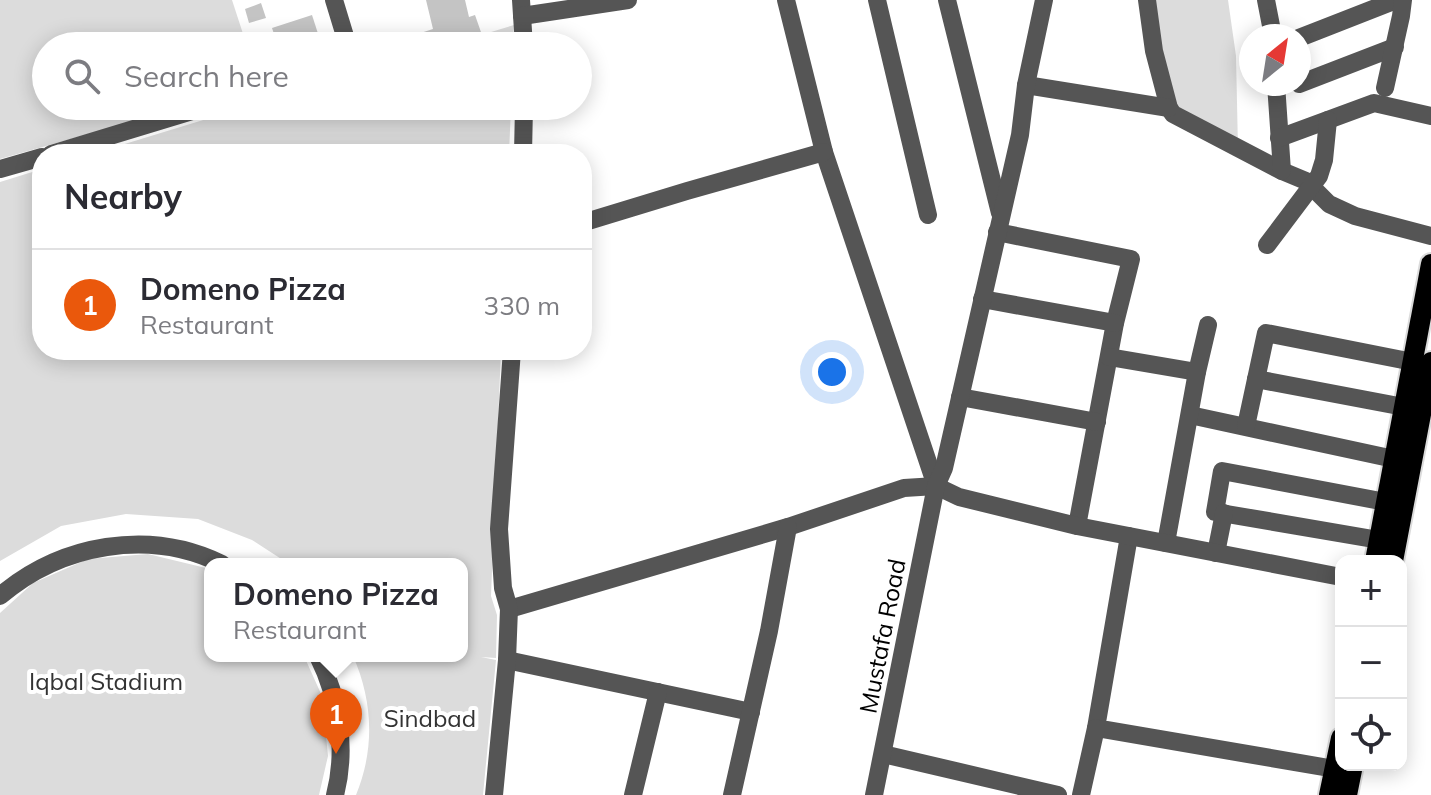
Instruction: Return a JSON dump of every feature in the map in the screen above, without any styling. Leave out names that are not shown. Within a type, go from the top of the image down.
[{"type":"main road","points":[[1394,555],[1422,362],[1431,264]]},
{"type":"main road","points":[[1377,551],[1404,407],[1422,362]]},
{"type":"main road","points":[[1329,795],[1342,771]]},
{"type":"main road","points":[[1344,771],[1347,795]]},
{"type":"street","points":[[334,0],[344,32]]},
{"type":"street","points":[[523,32],[521,8],[628,0]]},
{"type":"street","points":[[786,0],[824,152],[936,486]]},
{"type":"street","points":[[877,0],[928,215]]},
{"type":"street","points":[[947,0],[999,224],[1131,259],[1115,323],[1077,526]]},
{"type":"street","name":"Mustafa Road","points":[[874,795],[936,486],[944,468],[1020,135],[1026,85],[1044,0]]},
{"type":"street","points":[[1147,0],[1154,51],[1173,114],[1306,181],[1329,204],[1355,216],[1431,236]]},
{"type":"street","points":[[1266,0],[1271,24]]},
{"type":"street","points":[[1311,33],[1396,0]]},
{"type":"street","points":[[1385,88],[1403,0]]},
{"type":"street","points":[[1311,79],[1395,47]]},
{"type":"street","points":[[1026,85],[1169,108]]},
{"type":"street","points":[[1277,96],[1282,171]]},
{"type":"street","points":[[1279,138],[1374,103],[1431,116]]},
{"type":"street","points":[[84,144],[163,120]]},
{"type":"street","points":[[523,144],[524,120]]},
{"type":"street","points":[[1267,245],[1319,176],[1328,120]]},
{"type":"street","points":[[592,220],[824,152]]},
{"type":"street","points":[[0,169],[32,160]]},
{"type":"street","points":[[982,299],[1115,323]]},
{"type":"street","points":[[1166,543],[1208,325]]},
{"type":"street","points":[[1246,426],[1266,333],[1422,362]]},
{"type":"street","points":[[1109,357],[1197,372]]},
{"type":"street","points":[[494,795],[507,660],[509,609],[503,588],[499,529],[511,360]]},
{"type":"street","points":[[1256,379],[1404,407]]},
{"type":"street","points":[[960,397],[1097,422]]},
{"type":"street","points":[[1190,415],[1394,459]]},
{"type":"street","points":[[1377,551],[1215,512],[1222,471],[1386,502]]},
{"type":"street","points":[[509,609],[788,527],[904,488],[936,486],[959,497],[1077,526],[1335,576]]},
{"type":"street","points":[[1216,553],[1224,513]]},
{"type":"street","points":[[732,795],[769,631],[788,527]]},
{"type":"street","points":[[1081,795],[1096,728],[1129,536]]},
{"type":"street","points":[[0,596],[39,568],[97,548],[128,544],[159,546],[189,551],[207,558]]},
{"type":"street","points":[[507,660],[750,714]]},
{"type":"street","points":[[321,662],[335,698],[340,729],[341,759],[335,795]]},
{"type":"street","points":[[633,795],[658,692]]},
{"type":"street","points":[[1096,728],[1335,766]]},
{"type":"street","points":[[883,754],[1058,795]]},
{"type":"green space","points":[[0,0],[232,0],[242,32],[32,32],[32,120],[138,120],[53,144],[32,144],[32,150],[0,159]]},
{"type":"green space","points":[[1146,0],[1228,0],[1236,56],[1238,149],[1177,108]]},
{"type":"green space","points":[[514,25],[514,32],[491,32]]},
{"type":"green space","points":[[203,120],[510,120],[509,144],[125,144]]},
{"type":"green space","name":"Sindbad","points":[[32,172],[32,360],[501,360],[491,596],[497,615],[496,658],[481,657],[496,660],[483,795],[356,795],[366,760],[369,725],[365,690],[355,662],[468,662],[468,558],[280,558],[252,540],[198,519],[126,514],[61,526],[0,561],[0,182]]},
{"type":"green space","name":"Iqbal Stadium","points":[[148,554],[204,568],[204,662],[307,662],[322,696],[328,756],[319,795],[0,795],[0,613],[33,583],[88,559]]},
{"type":"building","points":[[426,0],[465,0],[469,17],[475,15],[481,32],[424,32],[433,29]]},
{"type":"building","points":[[261,3],[266,18],[249,23],[245,9]]},
{"type":"building","points":[[312,15],[317,32],[273,32],[272,28]]},
{"type":"place","name":"Domeno Pizza","points":[[336,754]]}]
